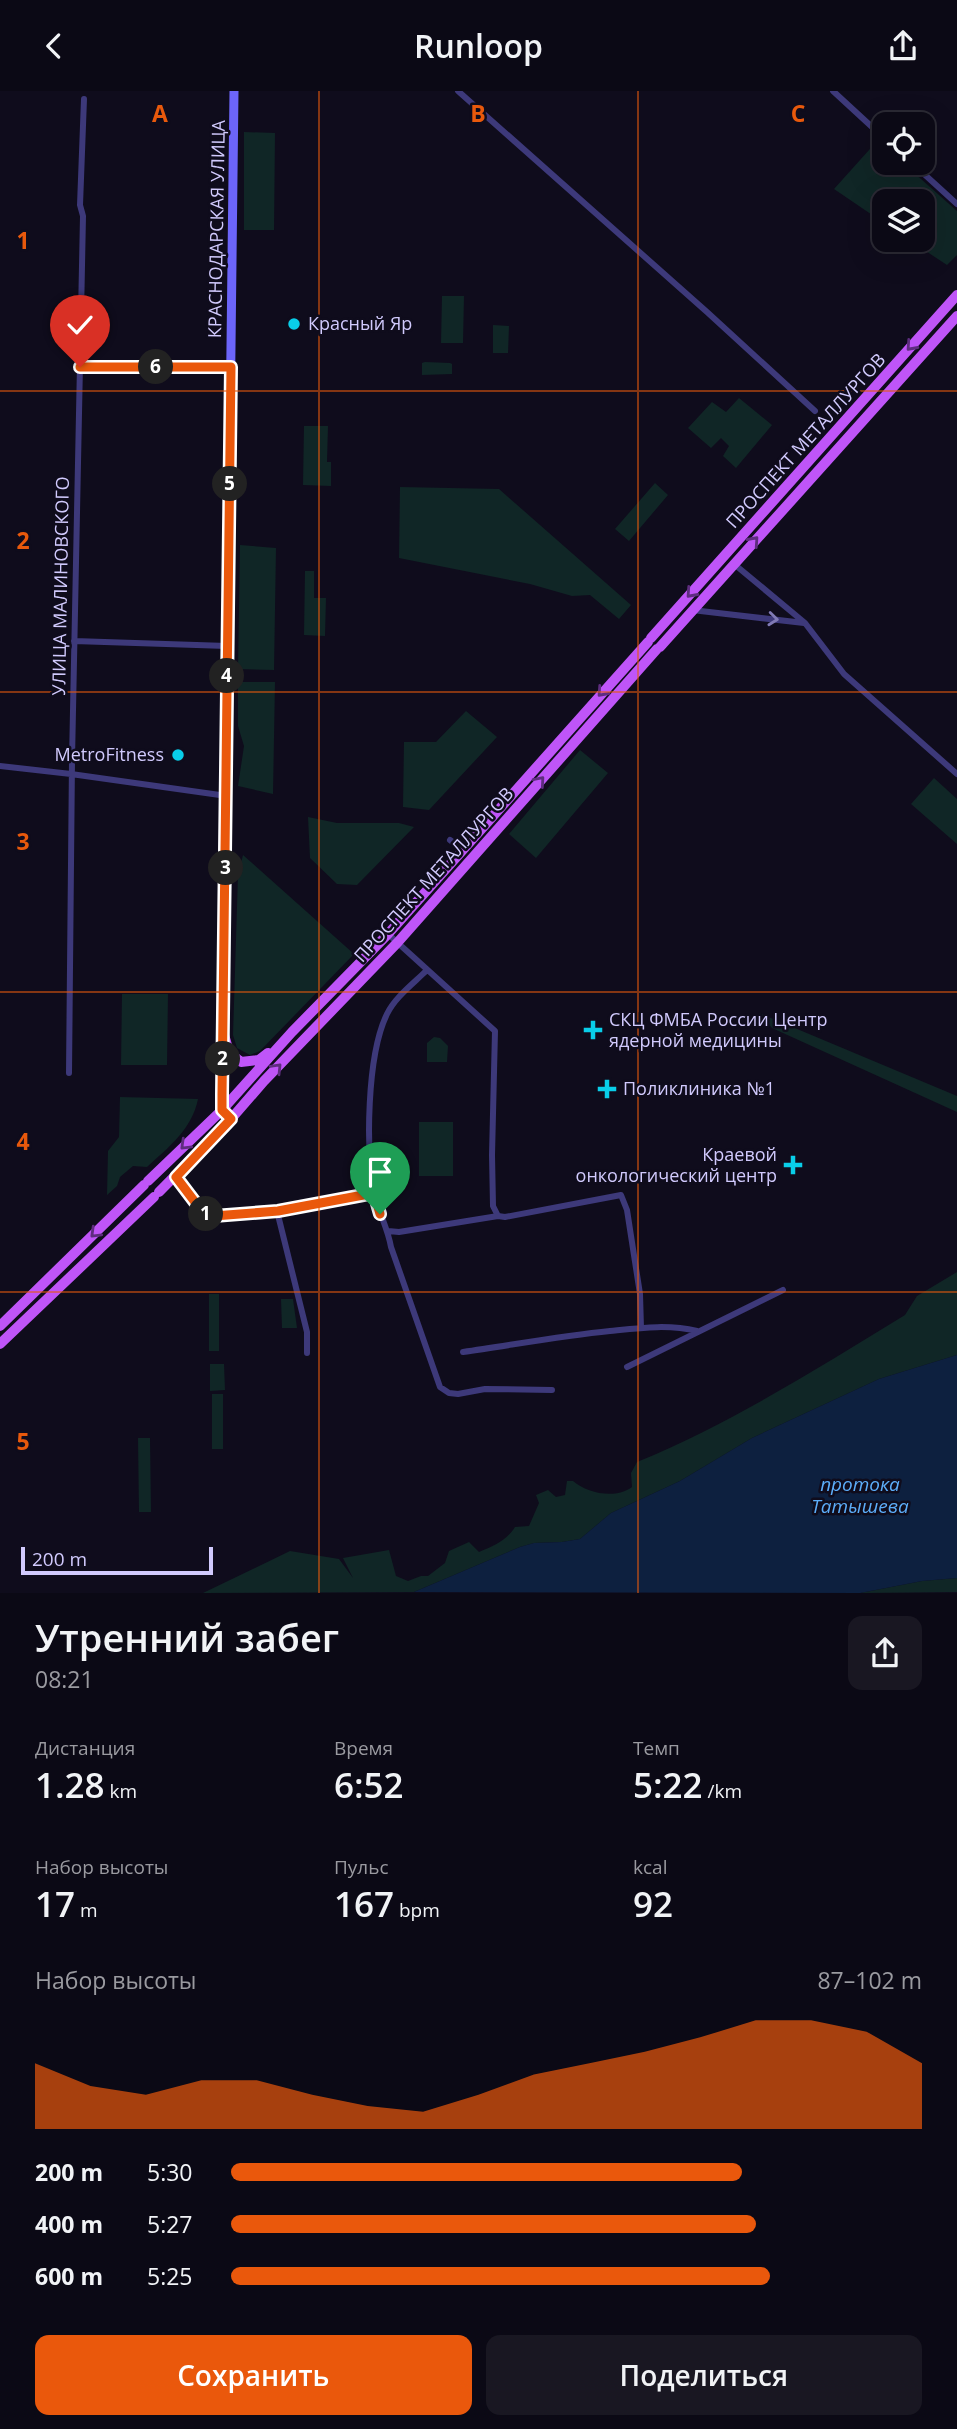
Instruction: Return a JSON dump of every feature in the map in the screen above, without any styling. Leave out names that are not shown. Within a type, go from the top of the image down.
[{"type":"main road","name":"КРАСНОДАРСКАЯ УЛИЦА","points":[[222,1110],[234,91]]},
{"type":"main road","name":"ПРОСПЕКТ МЕТАЛЛУРГОВ","points":[[0,1326],[222,1110],[292,1032],[388,934],[957,295]]},
{"type":"main road","name":"ПРОСПЕКТ МЕТАЛЛУРГОВ","points":[[0,1344],[176,1177],[398,942],[957,316]]},
{"type":"main road","points":[[724,558],[734,564]]},
{"type":"main road","points":[[224,1035],[233,1057],[249,1062],[259,1060],[292,1032]]},
{"type":"main road","points":[[222,1110],[231,1119]]},
{"type":"street","points":[[458,91],[815,411]]},
{"type":"street","points":[[833,91],[872,127]]},
{"type":"street","name":"УЛИЦА МАЛИНОВСКОГО","points":[[69,1073],[71,774],[84,99]]},
{"type":"street","points":[[925,175],[957,204]]},
{"type":"street","points":[[80,367],[231,367]]},
{"type":"street","points":[[734,564],[805,623],[844,674],[957,774]]},
{"type":"street","points":[[692,610],[805,623]]},
{"type":"street","points":[[74,641],[227,646]]},
{"type":"street","points":[[0,766],[227,796]]},
{"type":"street","points":[[450,840],[463,850]]},
{"type":"street","points":[[388,934],[495,1031],[492,1155],[494,1206],[498,1216]]},
{"type":"street","points":[[427,970],[387,1013],[377,1045],[371,1071],[371,1160],[374,1193],[440,1387],[449,1393],[458,1394],[485,1389],[552,1390]]},
{"type":"street","points":[[176,1177],[207,1214],[214,1216],[278,1211],[374,1193]]},
{"type":"street","points":[[388,1231],[400,1232],[532,1213],[621,1195],[627,1210],[640,1294],[641,1328]]},
{"type":"street","points":[[278,1211],[307,1332],[307,1353]]},
{"type":"street","points":[[627,1367],[783,1290]]},
{"type":"street","points":[[463,1352],[561,1336],[641,1328],[679,1327],[697,1331]]},
{"type":"green space","points":[[244,132],[275,133],[274,230],[244,230]]},
{"type":"green space","points":[[872,147],[872,175],[916,175],[932,189],[872,189],[872,215],[834,189]]},
{"type":"green space","points":[[935,191],[957,211],[957,255],[947,265],[927,252],[935,252]]},
{"type":"green space","points":[[442,296],[464,296],[463,343],[441,343]]},
{"type":"green space","points":[[493,325],[509,326],[508,353],[493,353]]},
{"type":"green space","points":[[422,363],[450,363],[452,374],[422,375]]},
{"type":"green space","points":[[739,398],[772,425],[736,468],[723,456],[729,446],[721,438],[711,448],[688,428],[712,402],[726,412]]},
{"type":"green space","points":[[304,426],[328,426],[327,462],[331,462],[331,486],[303,485]]},
{"type":"green space","points":[[655,483],[668,495],[629,541],[615,529]]},
{"type":"green space","points":[[400,487],[499,489],[631,605],[619,619],[590,595],[572,596],[530,584],[399,558]]},
{"type":"green space","points":[[240,545],[276,548],[274,670],[238,669]]},
{"type":"green space","points":[[305,571],[314,571],[314,598],[326,598],[325,636],[304,635]]},
{"type":"green space","points":[[238,682],[275,682],[273,794],[238,786],[244,746],[238,726]]},
{"type":"green space","points":[[466,711],[497,737],[429,810],[403,807],[404,742],[436,742]]},
{"type":"green space","points":[[580,750],[608,773],[536,858],[509,834]]},
{"type":"green space","points":[[934,778],[957,799],[957,844],[911,804]]},
{"type":"green space","points":[[308,817],[337,823],[399,823],[414,827],[357,885],[337,884],[310,858]]},
{"type":"green space","points":[[243,855],[354,954],[260,1051],[250,1055],[237,1048],[233,1035],[238,875]]},
{"type":"green space","points":[[122,994],[168,994],[167,1065],[121,1065]]},
{"type":"green space","points":[[759,1013],[957,1096],[957,1112],[772,1028]]},
{"type":"green space","points":[[434,1037],[440,1038],[448,1046],[447,1062],[427,1062],[427,1043]]},
{"type":"green space","points":[[120,1097],[198,1099],[191,1119],[171,1145],[147,1167],[133,1166],[120,1177],[117,1186],[107,1195],[108,1151],[119,1137]]},
{"type":"green space","points":[[419,1122],[453,1122],[453,1176],[419,1176]]},
{"type":"green space","points":[[957,1272],[957,1355],[879,1379],[752,1438],[680,1481],[611,1513],[580,1539],[534,1543],[520,1547],[414,1592],[203,1593],[290,1551],[339,1559],[353,1578],[343,1558],[389,1550],[396,1576],[408,1581],[428,1576],[445,1563],[449,1551],[469,1542],[479,1552],[504,1539],[515,1527],[529,1526],[539,1503],[536,1495],[548,1490],[556,1497],[565,1495],[567,1481],[573,1481],[594,1492],[610,1494],[632,1487],[631,1473],[637,1462],[707,1430],[807,1375],[905,1315],[917,1296]]},
{"type":"green space","points":[[209,1294],[219,1294],[219,1351],[209,1351]]},
{"type":"green space","points":[[281,1299],[293,1299],[297,1328],[282,1328]]},
{"type":"green space","points":[[210,1364],[224,1364],[225,1390],[210,1391]]},
{"type":"green space","points":[[212,1394],[223,1394],[223,1449],[212,1449]]},
{"type":"green space","points":[[138,1438],[150,1438],[151,1512],[139,1512]]},
{"type":"green space","points":[[957,1578],[957,1592],[860,1593],[922,1581]]},
{"type":"water","name":"протока Татышева","points":[[957,1355],[957,1578],[922,1581],[860,1593],[414,1592],[520,1547],[534,1543],[580,1539],[611,1513],[680,1481],[752,1438],[879,1379]]},
{"type":"place","name":"Красный Яр","points":[[294,324]]},
{"type":"place","name":"MetroFitness","points":[[178,755]]},
{"type":"place","name":"СКЦ ФМБА России Центр ядерной медицины","points":[[593,1030]]},
{"type":"place","name":"Поликлиника №1","points":[[607,1089]]},
{"type":"place","name":"Краевой онкологический центр","points":[[793,1165]]},
{"type":"route","points":[[80,367],[231,367],[222,1110],[231,1119],[176,1177],[201,1210],[214,1216],[278,1211],[374,1193],[380,1214]]}]
